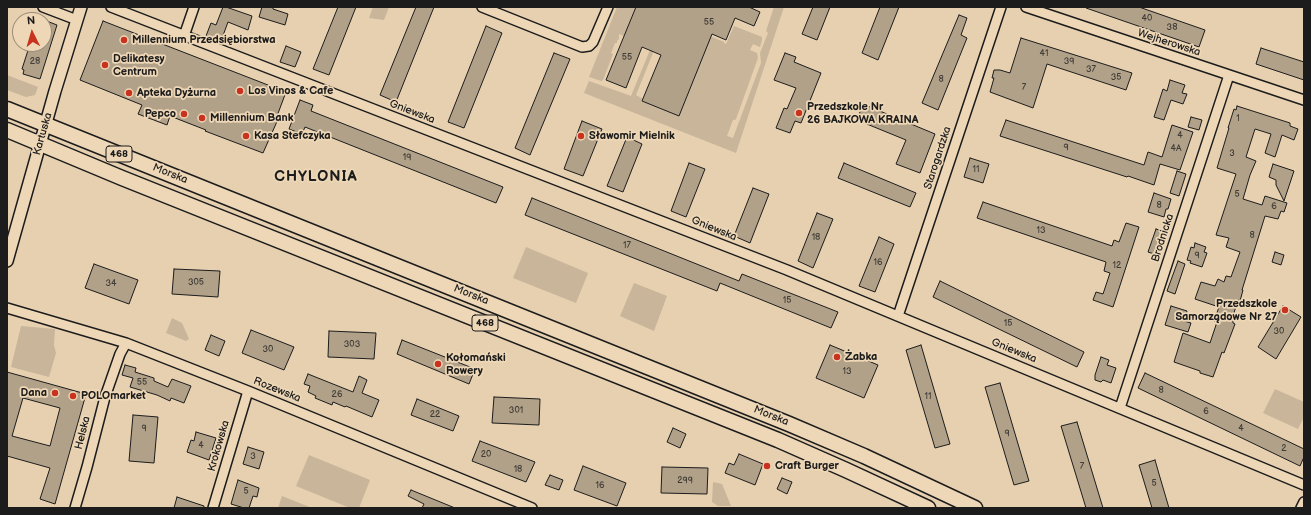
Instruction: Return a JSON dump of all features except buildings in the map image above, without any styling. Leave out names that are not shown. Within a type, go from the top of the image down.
[{"type":"main road","name":"Morska","points":[[7,109],[774,418],[864,456],[975,508]]},
{"type":"main road","name":"Morska","points":[[7,130],[778,440],[928,508]]},
{"type":"street","points":[[43,7],[77,20]]},
{"type":"street","name":"Kartuska","points":[[7,261],[81,7]]},
{"type":"street","name":"Gniewska","points":[[110,7],[787,270],[1304,485]]},
{"type":"street","points":[[184,36],[194,7]]},
{"type":"street","points":[[482,7],[582,47],[589,46],[594,42],[608,7]]},
{"type":"street","name":"Starogardzka","points":[[898,316],[1000,7]]},
{"type":"street","name":"Wejherowska","points":[[1026,7],[1304,100]]},
{"type":"street","name":"Brodnicka","points":[[1120,408],[1229,75]]},
{"type":"street","name":"Rozewska","points":[[7,308],[126,343],[248,391],[532,508]]},
{"type":"street","name":"Helska","points":[[75,508],[105,397],[120,354],[126,343]]},
{"type":"street","name":"Krokowska","points":[[214,508],[248,391]]},
{"type":"street","points":[[1301,508],[1304,502]]},
{"type":"shaded area","points":[[373,7],[389,7],[384,20],[369,18]]},
{"type":"shaded area","points":[[617,7],[636,7],[624,36],[619,34],[619,39],[617,43],[615,43],[611,53],[613,54],[603,80],[601,81],[589,77]]},
{"type":"shaded area","points":[[774,7],[784,7],[736,153],[584,93],[589,81],[631,96],[662,21],[663,28],[636,95],[643,99],[643,101],[679,116],[686,26],[726,44],[734,26],[762,37],[762,40],[760,47],[753,44],[750,50],[757,53],[758,58],[736,119],[733,120],[727,136],[733,138],[761,63],[760,53],[768,33],[766,31]]},
{"type":"shaded area","points":[[7,75],[38,87],[35,95],[26,97],[7,90]]},
{"type":"shaded area","points":[[526,247],[588,273],[576,303],[513,278]]},
{"type":"shaded area","points":[[634,283],[667,296],[654,331],[620,316]]},
{"type":"shaded area","points":[[172,318],[182,323],[189,339],[186,341],[166,333]]},
{"type":"shaded area","points":[[21,326],[55,329],[54,345],[56,353],[49,377],[11,367]]},
{"type":"shaded area","points":[[1275,389],[1304,402],[1304,417],[1298,429],[1263,413]]},
{"type":"shaded area","points":[[309,455],[370,480],[359,508],[350,508],[296,486]]},
{"type":"shaded area","points":[[713,482],[722,484],[731,506],[718,506],[712,502]]},
{"type":"shaded area","points":[[282,496],[312,508],[278,508]]},
{"type":"place","name":"Millennium Przedsiębiorstwa","points":[[124,40]]},
{"type":"place","name":"Delikatesy Centrum","points":[[105,65]]},
{"type":"place","name":"Los Vinos & Cafe","points":[[240,91]]},
{"type":"place","name":"Apteka Dyżurna","points":[[129,93]]},
{"type":"place","name":"Przedszkole Nr 26 BAJKOWA KRAINA","points":[[799,113]]},
{"type":"place","name":"Pepco","points":[[184,114]]},
{"type":"place","name":"Millennium Bank","points":[[202,118]]},
{"type":"place","name":"Kasa Stefczyka","points":[[246,136]]},
{"type":"place","name":"Sławomir Mielnik","points":[[581,136]]},
{"type":"place","name":"Przedszkole Samorządowe Nr 27","points":[[1285,310]]},
{"type":"place","name":"Żabka","points":[[837,357]]},
{"type":"place","name":"Kołomański Rowery","points":[[438,364]]},
{"type":"place","name":"Dana","points":[[55,393]]},
{"type":"place","name":"POLOmarket","points":[[73,396]]},
{"type":"place","name":"Craft Burger","points":[[767,466]]},
{"type":"district","name":"CHYLONIA","points":[[316,177]]}]
